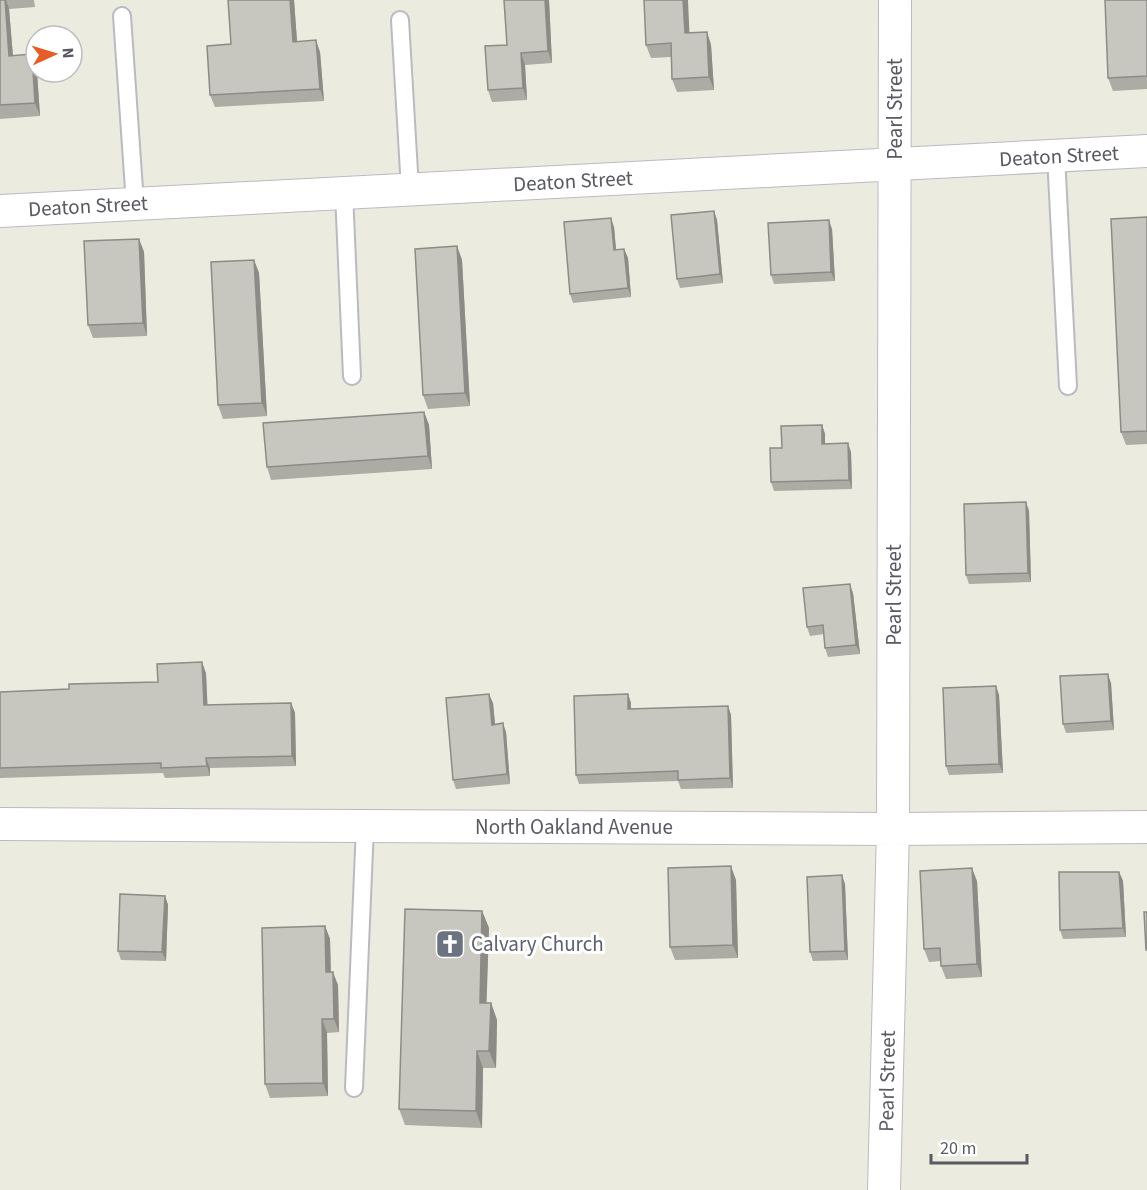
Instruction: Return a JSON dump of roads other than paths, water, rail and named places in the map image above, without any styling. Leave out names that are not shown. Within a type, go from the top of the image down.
[{"type":"street","name":"Pearl Street","points":[[884,1190],[893,829],[895,0]]},
{"type":"street","name":"Deaton Street","points":[[0,211],[1147,151]]},
{"type":"street","name":"North Oakland Avenue","points":[[0,824],[893,829],[1147,827]]},
{"type":"lane","points":[[122,16],[135,204]]},
{"type":"lane","points":[[400,20],[410,189]]},
{"type":"lane","points":[[1056,156],[1068,386]]},
{"type":"lane","points":[[344,193],[352,376]]},
{"type":"lane","points":[[354,1088],[365,826]]},
{"type":"place","name":"Calvary Church","points":[[450,944]]}]
